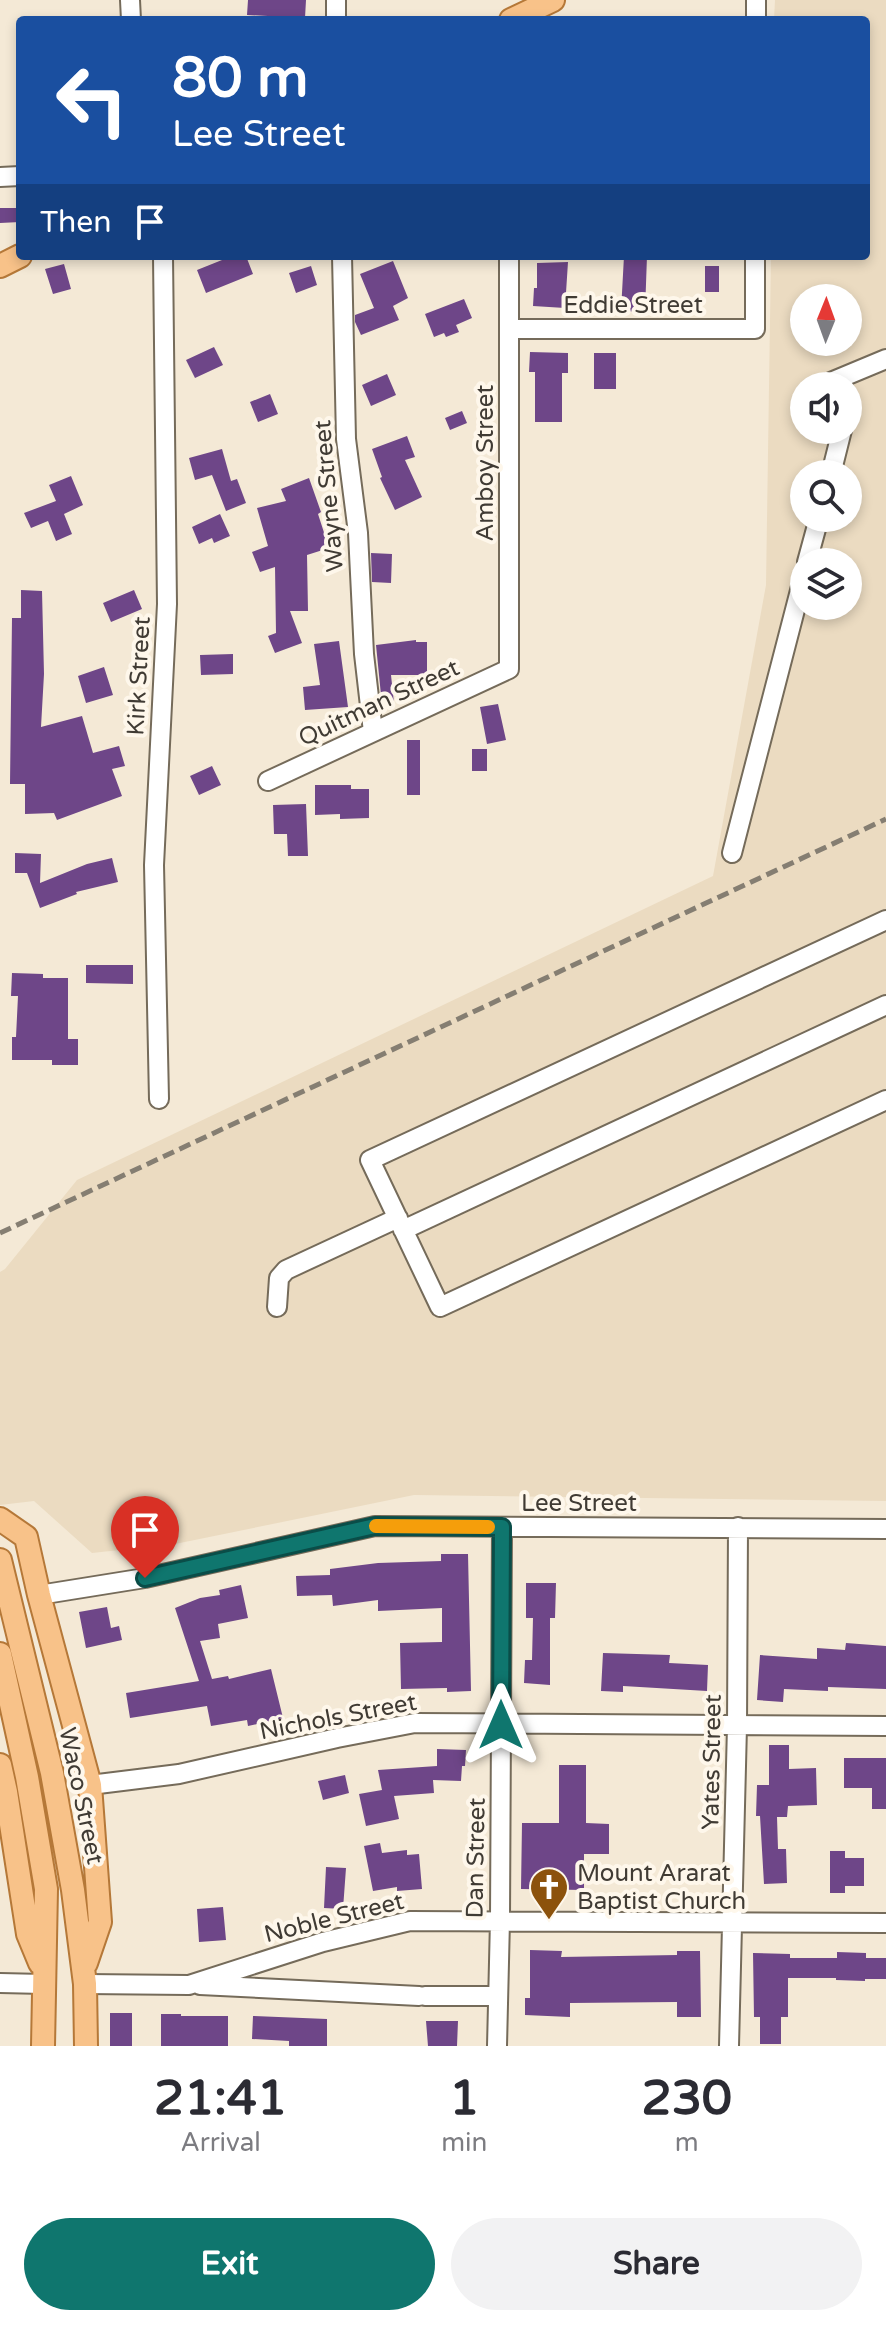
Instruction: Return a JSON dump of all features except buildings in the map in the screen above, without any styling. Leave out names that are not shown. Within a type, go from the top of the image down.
[{"type":"main road","points":[[517,14],[553,0]]},
{"type":"main road","points":[[0,1519],[26,1537],[90,1785],[100,1922],[85,1976]]},
{"type":"main road","name":"Waco Street","points":[[0,1560],[27,1777],[46,1889],[43,2046]]},
{"type":"main road","name":"Waco Street","points":[[0,1654],[17,1680],[52,1773],[85,1976],[86,2046]]},
{"type":"main road","points":[[0,1765],[28,1934],[44,1978]]},
{"type":"street","name":"Kirk Street","points":[[159,1099],[154,865],[167,604],[163,260]]},
{"type":"street","name":"Wayne Street","points":[[342,260],[346,439],[358,533],[364,654],[373,732]]},
{"type":"street","name":"Amboy Street","points":[[509,260],[509,669]]},
{"type":"street","name":"Eddie Street","points":[[510,329],[755,329],[755,260]]},
{"type":"street","points":[[855,372],[886,359]]},
{"type":"street","points":[[732,853],[792,620]]},
{"type":"street","name":"Quitman Street","points":[[268,781],[509,669]]},
{"type":"street","points":[[886,920],[370,1160],[440,1307],[886,1100]]},
{"type":"street","points":[[277,1307],[279,1278],[286,1270],[401,1224],[886,1005]]},
{"type":"street","name":"Lee Street","points":[[39,1595],[145,1578],[375,1526],[886,1529]]},
{"type":"street","name":"Dan Street","points":[[497,2046],[502,1527]]},
{"type":"street","name":"Yates Street","points":[[729,2046],[737,1726],[738,1527]]},
{"type":"street","name":"Nichols Street","points":[[90,1785],[179,1774],[415,1723],[886,1726]]},
{"type":"street","name":"Noble Street","points":[[85,1976],[189,1985],[323,1942],[410,1921],[886,1923]]},
{"type":"street","points":[[0,1983],[44,1978]]},
{"type":"street","points":[[189,1985],[422,1996],[498,1996]]},
{"type":"shaded area","points":[[775,0],[886,0],[886,1501],[414,1495],[175,1544],[92,1553],[34,1501],[0,1505],[0,1272],[77,1180],[713,876],[766,585],[771,260],[870,260],[870,16],[774,16]]},
{"type":"railway","points":[[0,1233],[886,819]]},
{"type":"slow traffic","points":[[376,1526],[488,1527]]},
{"type":"place","name":"Mount Ararat Baptist Church","points":[[549,1921]]},
{"type":"route","points":[[145,1578],[375,1526],[502,1527],[501,1725]]}]
